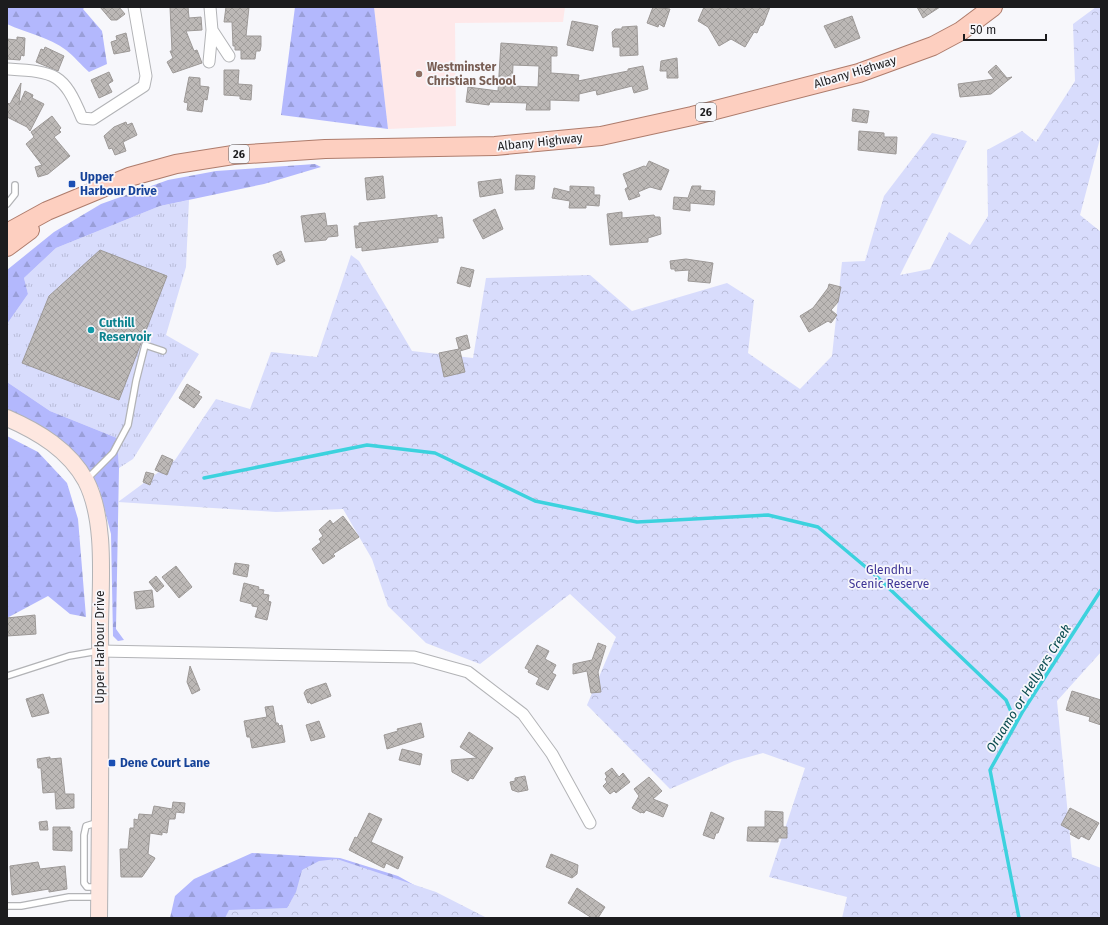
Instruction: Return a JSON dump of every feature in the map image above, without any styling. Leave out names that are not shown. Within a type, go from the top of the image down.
[{"type":"main road","name":"Albany Highway","points":[[10,229],[47,211],[129,177],[176,164],[233,155],[325,149],[494,146],[601,136],[702,113],[859,73],[933,46],[961,31],[993,7]]},
{"type":"main road","name":"Albany Highway","points":[[7,247],[70,202]]},
{"type":"main road","name":"Upper Harbour Drive","points":[[7,418],[32,429],[55,444],[73,462],[86,481],[94,499],[99,521],[100,651],[98,918]]},
{"type":"street","points":[[7,69],[54,75],[68,88],[82,118],[93,119],[144,86],[146,76],[134,7]]},
{"type":"street","points":[[208,62],[212,30],[210,7]]},
{"type":"street","points":[[212,30],[229,56]]},
{"type":"street","points":[[100,651],[414,657],[468,672],[523,714],[552,754],[590,823]]},
{"type":"lane","points":[[7,204],[15,194],[15,185]]},
{"type":"lane","points":[[86,481],[114,453],[128,425],[136,381],[145,345],[163,351]]},
{"type":"lane","points":[[7,676],[69,656],[100,651]]},
{"type":"lane","points":[[7,906],[22,906],[99,892]]},
{"type":"shaded area","name":"Westminster Christian School","points":[[374,7],[565,7],[563,22],[455,23],[456,126],[388,129]]},
{"type":"green space","points":[[7,7],[85,7],[83,9],[102,31],[107,64],[89,72],[69,52],[59,46],[45,38],[7,24]]},
{"type":"green space","points":[[295,7],[374,7],[388,129],[281,115]]},
{"type":"green space","name":"Glendhu Scenic Reserve","points":[[1096,7],[1101,7],[1101,135],[1080,215],[1101,232],[1101,652],[1057,701],[1072,857],[1101,868],[1101,918],[842,918],[847,897],[769,877],[805,768],[763,753],[734,761],[670,789],[587,705],[616,637],[570,594],[480,664],[426,643],[388,606],[372,559],[343,509],[276,512],[118,502],[175,460],[216,399],[250,409],[271,352],[317,357],[351,255],[359,261],[412,351],[473,358],[486,278],[590,275],[632,311],[727,283],[754,300],[748,353],[800,389],[832,356],[842,262],[865,261],[884,196],[932,133],[967,141],[900,275],[930,269],[949,232],[970,245],[988,216],[987,150],[1022,131],[1036,142],[1075,81],[1073,24]]},
{"type":"green space","points":[[315,164],[321,167],[264,184],[160,206],[56,248],[24,278],[28,294],[7,324],[7,270],[54,232],[101,204],[168,180],[216,171]]},
{"type":"green space","points":[[189,200],[186,267],[166,335],[199,354],[133,459],[119,468],[117,438],[50,411],[7,382],[7,324],[28,294],[24,278],[56,248],[160,206]]},
{"type":"green space","points":[[7,382],[50,411],[117,438],[119,468],[116,629],[124,640],[118,641],[113,636],[111,534],[99,488],[75,456],[7,414]]},
{"type":"green space","points":[[7,436],[38,452],[67,483],[78,519],[86,617],[70,614],[48,596],[7,618]]},
{"type":"green space","points":[[252,853],[340,858],[398,876],[473,918],[170,918],[175,896],[194,879]]},
{"type":"green space","points":[[337,859],[436,892],[487,918],[225,918],[229,910],[287,908],[296,892],[302,870],[319,861]]},
{"type":"building","points":[[100,7],[119,7],[125,14],[117,20],[111,20]]},
{"type":"building","points":[[170,7],[188,7],[189,18],[201,17],[202,30],[186,31],[194,51],[197,50],[202,63],[173,73],[167,62],[173,58],[170,51],[172,51]]},
{"type":"building","points":[[226,7],[249,7],[246,36],[261,36],[260,51],[256,51],[255,59],[241,59],[241,50],[235,50],[235,46],[233,46],[232,22],[224,22]]},
{"type":"building","points":[[653,7],[670,9],[664,27],[659,24],[658,27],[647,23]]},
{"type":"building","points":[[704,7],[770,7],[763,25],[760,26],[757,33],[754,32],[745,47],[731,39],[719,46],[708,27],[698,21]]},
{"type":"building","points":[[917,7],[940,7],[923,18]]},
{"type":"building","points":[[852,16],[860,38],[835,48],[824,26]]},
{"type":"building","points":[[572,21],[598,26],[593,51],[567,45]]},
{"type":"building","points":[[637,26],[638,55],[620,56],[620,47],[613,47],[612,32],[615,29],[622,29],[622,27]]},
{"type":"building","points":[[126,33],[130,51],[114,54],[111,42],[117,40],[116,36]]},
{"type":"building","points":[[17,37],[25,38],[24,56],[21,55],[20,60],[7,59],[7,39],[17,40]]},
{"type":"building","points":[[501,43],[557,47],[557,56],[551,56],[551,73],[579,75],[578,81],[628,71],[628,69],[643,66],[648,89],[634,93],[632,86],[597,95],[596,90],[579,94],[579,101],[550,100],[550,110],[526,110],[527,103],[490,102],[489,105],[466,102],[468,87],[498,91]],"holes":[[[513,65],[539,66],[538,87],[512,86]]]},
{"type":"building","points":[[45,47],[64,56],[58,71],[36,62],[41,49],[44,50]]},
{"type":"building","points":[[677,58],[678,78],[667,78],[667,71],[660,71],[661,61]]},
{"type":"building","points":[[996,65],[1007,78],[1012,77],[991,94],[960,97],[958,84],[994,79],[988,72]]},
{"type":"building","points":[[224,70],[239,70],[238,84],[252,85],[251,100],[240,99],[240,96],[224,95]]},
{"type":"building","points":[[109,72],[113,81],[108,84],[112,92],[99,98],[91,80]]},
{"type":"building","points":[[189,77],[200,78],[200,86],[209,87],[207,100],[204,99],[202,112],[187,110],[188,103],[184,102]]},
{"type":"building","points":[[21,83],[19,105],[25,91],[33,95],[32,98],[44,104],[30,131],[27,127],[7,117],[7,103],[10,104]]},
{"type":"building","points":[[853,109],[869,111],[867,123],[852,121]]},
{"type":"building","points":[[52,116],[61,128],[59,130],[61,132],[54,137],[70,156],[48,174],[38,177],[35,167],[42,165],[26,144],[34,137],[31,132]]},
{"type":"building","points":[[126,122],[127,125],[132,123],[137,135],[123,142],[126,151],[115,155],[112,148],[109,149],[104,136],[114,127]]},
{"type":"building","points":[[859,131],[884,133],[884,137],[897,137],[896,154],[858,150]]},
{"type":"building","points":[[649,161],[669,170],[661,190],[650,187],[638,192],[640,196],[629,200],[625,189],[628,187],[623,174],[644,166],[646,167]]},
{"type":"building","points":[[516,175],[535,176],[534,189],[515,190]]},
{"type":"building","points":[[383,176],[385,198],[367,200],[365,178]]},
{"type":"building","points":[[501,179],[503,193],[480,197],[478,182]]},
{"type":"building","points":[[570,186],[594,187],[594,195],[600,195],[599,206],[586,205],[586,208],[569,208],[570,201],[552,198],[554,188],[570,192]]},
{"type":"building","points":[[692,186],[701,186],[700,190],[715,191],[714,205],[690,203],[690,211],[673,209],[674,197],[688,198]]},
{"type":"building","points":[[495,209],[503,229],[483,239],[473,220]]},
{"type":"building","points":[[622,212],[622,218],[654,215],[655,217],[660,217],[661,234],[648,238],[648,242],[610,245],[607,214]]},
{"type":"building","points":[[325,213],[327,226],[337,225],[338,236],[328,237],[326,240],[305,242],[301,216]]},
{"type":"building","points":[[437,215],[437,218],[442,217],[444,238],[438,238],[438,242],[362,251],[362,247],[356,248],[354,226],[359,226],[359,223]]},
{"type":"building","name":"Cuthill Reservoir","points":[[100,250],[167,276],[119,400],[22,363],[49,296]]},
{"type":"building","points":[[281,251],[285,261],[277,265],[273,255]]},
{"type":"building","points":[[686,259],[713,263],[710,283],[688,281],[689,270],[675,271],[675,269],[671,269],[670,261]]},
{"type":"building","points":[[461,267],[474,270],[470,287],[457,283]]},
{"type":"building","points":[[829,284],[841,287],[838,302],[831,310],[837,315],[831,323],[828,321],[809,332],[800,316],[813,308],[828,288]]},
{"type":"building","points":[[467,335],[470,348],[460,351],[465,372],[444,377],[439,353],[459,349],[456,338]]},
{"type":"building","points":[[187,384],[200,392],[198,395],[202,397],[194,408],[179,398]]},
{"type":"building","points":[[162,455],[173,460],[167,475],[155,470]]},
{"type":"building","points":[[146,472],[154,474],[150,485],[143,482]]},
{"type":"building","points":[[343,516],[359,537],[333,554],[335,556],[323,564],[312,549],[321,542],[319,539],[323,536],[319,530],[330,520],[333,524]]},
{"type":"building","points":[[235,563],[249,565],[247,577],[233,574]]},
{"type":"building","points":[[176,566],[192,587],[179,598],[162,577]]},
{"type":"building","points":[[156,576],[164,586],[157,592],[149,582]]},
{"type":"building","points":[[244,583],[259,587],[258,589],[264,590],[263,594],[269,595],[268,601],[271,602],[267,620],[255,617],[258,607],[240,601]]},
{"type":"building","points":[[152,590],[154,607],[136,609],[134,592]]},
{"type":"building","points":[[35,615],[36,634],[7,636],[7,618]]},
{"type":"building","points":[[598,643],[606,646],[598,672],[601,692],[591,693],[587,671],[573,674],[573,664],[592,660]]},
{"type":"building","points":[[537,645],[549,651],[545,659],[556,665],[552,673],[556,675],[548,690],[536,684],[539,678],[528,672],[529,670],[525,668]]},
{"type":"building","points":[[190,666],[200,690],[192,694],[187,682]]},
{"type":"building","points":[[326,683],[331,696],[311,704],[310,702],[308,703],[304,693],[306,690]]},
{"type":"building","points":[[1072,691],[1101,700],[1101,725],[1089,721],[1090,717],[1066,710]]},
{"type":"building","points":[[43,694],[49,713],[32,717],[26,699]]},
{"type":"building","points":[[273,706],[276,723],[278,723],[279,726],[282,725],[285,742],[252,748],[250,737],[247,737],[244,721],[267,717],[265,707]]},
{"type":"building","points":[[319,721],[325,737],[311,741],[306,725]]},
{"type":"building","points":[[421,723],[424,737],[387,749],[384,735],[398,731],[397,729]]},
{"type":"building","points":[[469,732],[493,748],[473,779],[470,778],[468,781],[452,772],[451,760],[477,758],[460,747]]},
{"type":"building","points":[[402,749],[422,754],[420,765],[399,760]]},
{"type":"building","points":[[50,757],[50,759],[61,758],[65,794],[74,794],[74,808],[56,809],[55,792],[43,793],[41,768],[38,768],[37,759]]},
{"type":"building","points":[[612,768],[619,777],[623,773],[630,782],[616,793],[614,791],[610,794],[603,786],[607,782],[605,779],[607,777],[605,773]]},
{"type":"building","points":[[525,776],[528,790],[518,792],[512,790],[510,782],[515,781],[515,778]]},
{"type":"building","points":[[649,777],[662,791],[653,799],[668,805],[663,817],[646,810],[644,813],[641,813],[632,808],[639,796],[634,789]]},
{"type":"building","points":[[173,802],[185,803],[184,813],[176,812],[175,819],[169,819],[167,833],[162,832],[162,835],[150,833],[148,854],[155,858],[154,860],[142,877],[121,877],[120,849],[128,849],[130,828],[134,828],[134,819],[138,820],[139,814],[152,815],[154,806],[172,809]]},
{"type":"building","points":[[1070,808],[1099,823],[1089,840],[1081,836],[1079,839],[1070,834],[1072,831],[1061,825]]},
{"type":"building","points":[[765,811],[783,812],[783,827],[787,827],[787,838],[778,838],[778,842],[747,841],[748,827],[765,827]]},
{"type":"building","points":[[711,812],[724,818],[714,839],[703,835]]},
{"type":"building","points":[[369,813],[382,819],[371,842],[403,857],[398,869],[386,863],[384,868],[349,850],[355,837],[357,838]]},
{"type":"building","points":[[47,821],[48,830],[40,830],[39,822]]},
{"type":"building","points":[[53,827],[70,827],[70,831],[72,831],[72,851],[53,850]]},
{"type":"building","points":[[551,854],[578,865],[577,874],[572,878],[546,867]]},
{"type":"building","points":[[38,862],[40,869],[65,866],[67,889],[49,892],[49,889],[12,895],[10,866]]},
{"type":"building","points":[[577,888],[605,907],[598,918],[592,918],[568,903]]},
{"type":"waterway","points":[[204,478],[367,445],[435,453],[535,501],[637,522],[768,515],[818,527],[874,574],[1006,700],[1016,723]]},
{"type":"waterway","name":"Oruamo or Hellyers Creek","points":[[1019,918],[990,770],[1023,711],[1101,590]]},
{"type":"place","name":"Westminster Christian School","points":[[419,74]]},
{"type":"place","name":"Upper Harbour Drive","points":[[72,184]]},
{"type":"place","name":"Cuthill Reservoir","points":[[91,330]]},
{"type":"place","name":"Dene Court Lane","points":[[112,763]]}]
